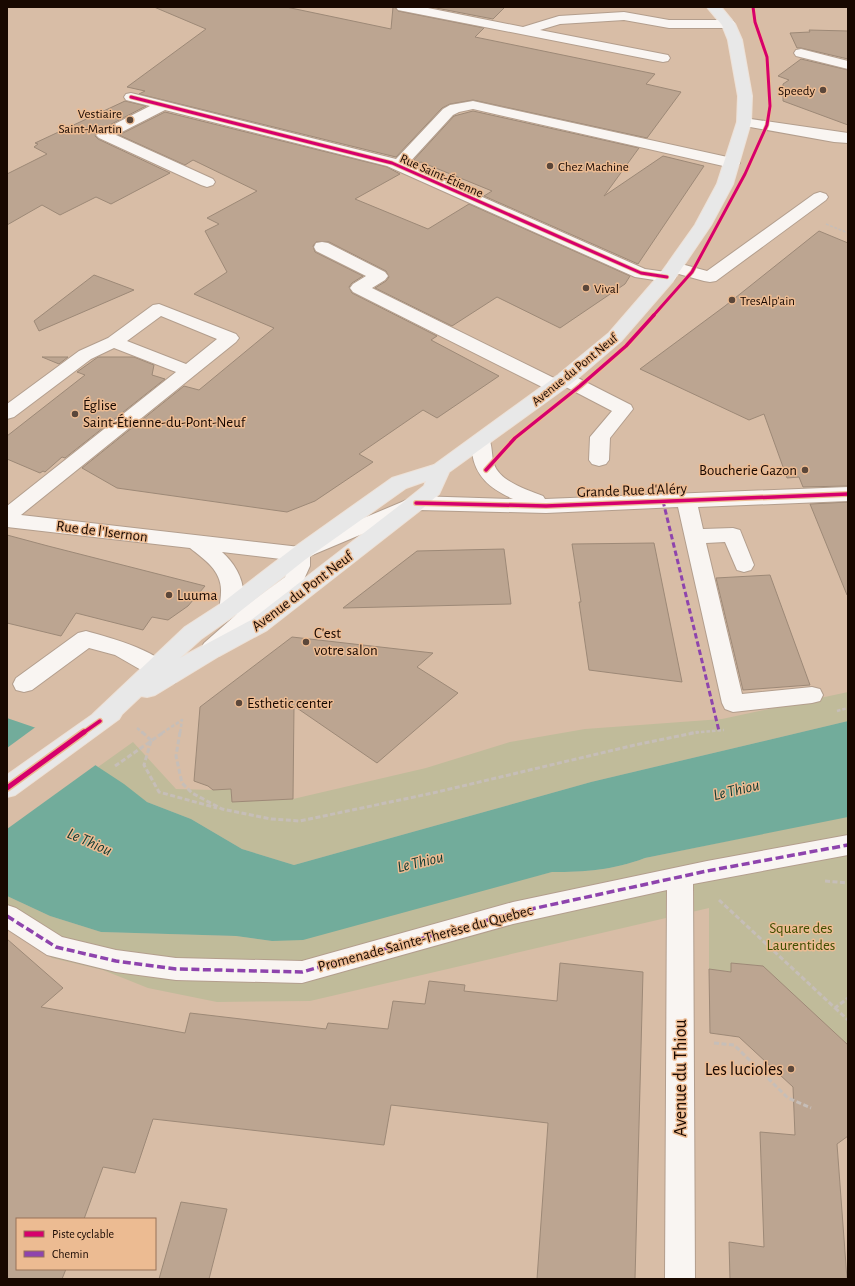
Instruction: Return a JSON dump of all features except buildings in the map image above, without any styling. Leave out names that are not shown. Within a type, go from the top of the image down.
[{"type":"main road","name":"Avenue du Pont Neuf","points":[[162,672],[193,633],[230,608],[299,554],[399,483],[441,469],[560,382],[615,337],[670,272],[704,225],[725,184],[744,122],[745,96],[735,40],[728,24],[714,7]]},
{"type":"main road","name":"Avenue du Pont Neuf","points":[[727,7],[728,24]]},
{"type":"main road","name":"Avenue du Pont Neuf","points":[[7,788],[100,720],[162,672],[211,650],[259,625],[432,489],[441,469]]},
{"type":"street","points":[[403,7],[663,58]]},
{"type":"street","points":[[524,31],[559,20],[624,16],[669,24],[728,24]]},
{"type":"street","points":[[802,53],[848,65]]},
{"type":"street","name":"Rue Saint-Étienne","points":[[131,97],[398,166],[640,273],[670,272],[710,277],[820,197]]},
{"type":"street","points":[[164,105],[104,135],[207,182]]},
{"type":"street","points":[[398,166],[448,112],[455,108],[473,105],[732,163]]},
{"type":"street","points":[[744,122],[848,138]]},
{"type":"street","points":[[322,247],[378,276],[359,288],[560,382],[624,409],[600,438],[599,460]]},
{"type":"street","points":[[7,413],[85,354],[114,342],[159,309],[230,338],[7,516]]},
{"type":"street","points":[[114,342],[189,371]]},
{"type":"street","name":"Grande Rue d'Aléry","points":[[481,441],[486,470],[497,482],[508,490],[546,506]]},
{"type":"street","name":"Grande Rue d'Aléry","points":[[416,502],[546,506],[848,494]]},
{"type":"street","points":[[686,500],[733,703],[812,695]]},
{"type":"street","name":"Avenue du Pont Neuf","points":[[299,554],[416,502]]},
{"type":"street","name":"Rue de l'Isernon","points":[[7,520],[299,554]]},
{"type":"street","points":[[694,536],[734,535],[744,565]]},
{"type":"street","points":[[196,542],[220,562],[230,576],[232,584],[230,608]]},
{"type":"street","points":[[211,650],[251,613],[294,581],[300,566],[299,554]]},
{"type":"street","points":[[24,684],[86,638],[122,649],[162,672]]},
{"type":"street","name":"Promenade Sainte-Therèse du Quebec","points":[[7,916],[56,947],[116,961],[176,969],[302,972],[513,913],[680,877],[848,845]]},
{"type":"street","name":"Avenue du Thiou","points":[[680,877],[680,1279]]},
{"type":"path","points":[[835,712],[848,708]]},
{"type":"path","points":[[115,766],[182,720],[176,756],[182,783],[192,793],[222,809]]},
{"type":"path","points":[[152,741],[144,765],[159,792],[222,809],[271,819],[300,821],[426,795],[692,733],[726,730]]},
{"type":"path","points":[[718,899],[848,1020]]},
{"type":"path","points":[[835,1008],[848,998]]},
{"type":"path","points":[[680,1040],[734,1045],[788,1098],[811,1108]]},
{"type":"green space","points":[[848,692],[848,721],[591,782],[294,865],[242,849],[191,819],[147,802],[98,767],[133,742],[176,789],[231,789],[232,802],[293,799],[426,768],[510,742],[585,729],[722,719]]},
{"type":"green space","name":"Square des Laurentides","points":[[848,816],[848,1045],[763,966],[731,963],[731,972],[709,969],[709,908],[310,1001],[217,1002],[148,988],[103,970],[52,958],[7,923],[7,896],[50,916],[101,932],[236,936],[272,941],[552,872],[576,872],[610,868],[645,858]]},
{"type":"water","name":"Le Thiou","points":[[7,718],[42,730],[124,784],[147,802],[191,819],[242,849],[294,865],[591,782],[848,721],[848,817],[645,858],[610,868],[576,872],[552,872],[303,940],[272,941],[236,936],[101,932],[50,916],[7,896]]},
{"type":"pier","points":[[37,726],[97,764],[7,829],[7,748]]},
{"type":"marked path","points":[[663,501],[719,731]]},
{"type":"marked path","points":[[7,916],[56,947],[116,961],[176,969],[302,972],[513,913],[707,871],[848,845]]},
{"type":"cycle path","points":[[486,470],[515,438],[580,386],[626,346],[692,272],[745,174],[767,125],[770,106],[767,57],[755,22],[753,7]]},
{"type":"cycle path","points":[[131,97],[392,163],[641,273],[667,277]]},
{"type":"cycle path","points":[[416,503],[546,506],[848,494]]},
{"type":"cycle path","points":[[7,788],[100,721]]},
{"type":"place","name":"Speedy","points":[[823,90]]},
{"type":"place","name":"Vestiaire Saint-Martin","points":[[130,120]]},
{"type":"place","name":"Chez Machine","points":[[550,166]]},
{"type":"place","name":"Vival","points":[[586,288]]},
{"type":"place","name":"TresAlp'ain","points":[[732,300]]},
{"type":"place","name":"Église Saint-Étienne-du-Pont-Neuf","points":[[75,414]]},
{"type":"place","name":"Boucherie Gazon","points":[[805,470]]},
{"type":"place","name":"Luuma","points":[[169,595]]},
{"type":"place","name":"C'est votre salon","points":[[306,642]]},
{"type":"place","name":"Esthetic center","points":[[239,703]]},
{"type":"place","name":"Les lucioles","points":[[791,1069]]}]
